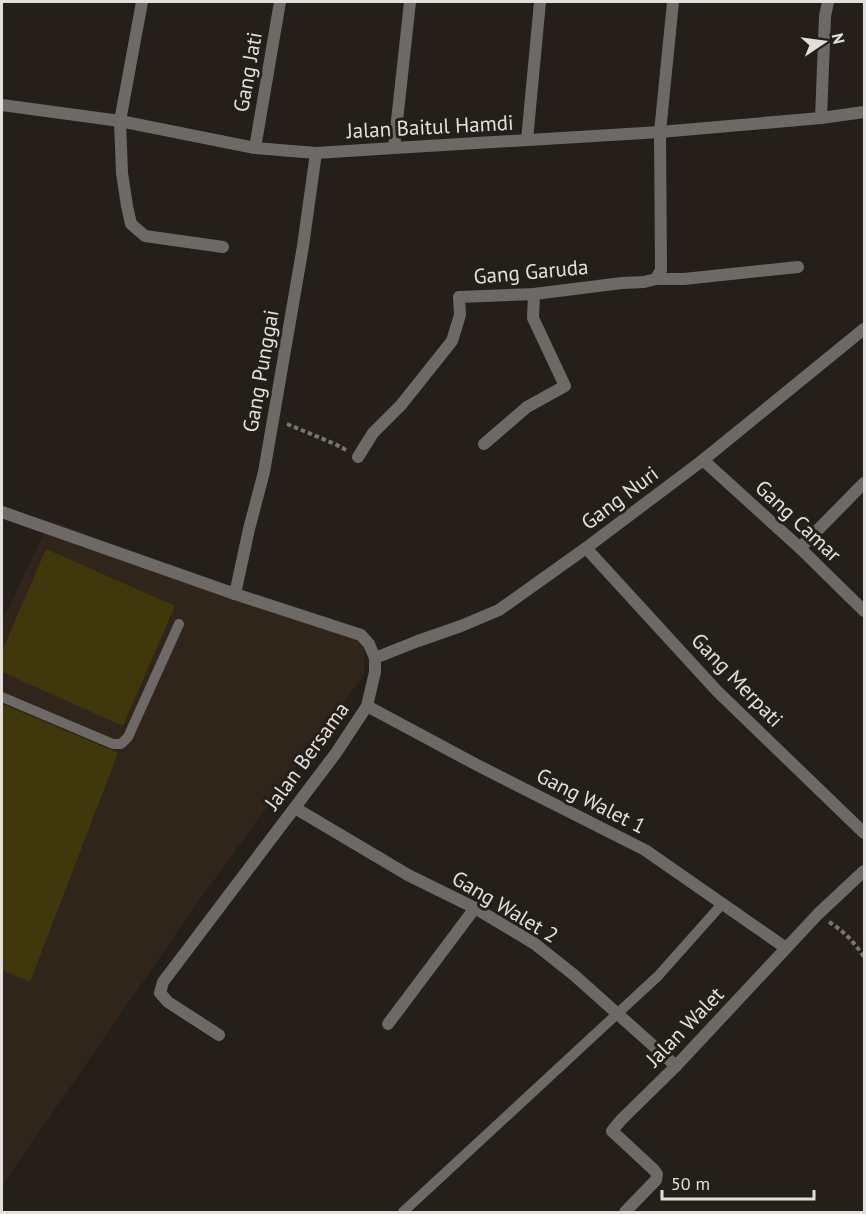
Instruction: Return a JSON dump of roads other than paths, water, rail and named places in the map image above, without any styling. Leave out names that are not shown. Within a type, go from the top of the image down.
[{"type":"street","points":[[142,2],[120,121],[122,173],[131,224],[145,236],[223,248]]},
{"type":"street","name":"Gang Jati","points":[[255,148],[280,2]]},
{"type":"street","points":[[394,148],[410,2]]},
{"type":"street","points":[[527,140],[540,2]]},
{"type":"street","points":[[656,279],[661,270],[660,132],[673,2]]},
{"type":"street","points":[[821,118],[824,37],[828,2]]},
{"type":"street","name":"Jalan Baitul Hamdi","points":[[2,105],[120,121],[255,148],[316,153],[660,132],[864,112]]},
{"type":"street","name":"Gang Punggai","points":[[235,594],[264,472],[303,246],[316,153]]},
{"type":"street","name":"Gang Garuda","points":[[358,457],[373,433],[401,405],[452,341],[460,315],[459,297],[534,294],[656,279],[684,279],[798,267]]},
{"type":"street","points":[[484,444],[527,408],[565,386],[533,318],[534,294]]},
{"type":"street","name":"Gang Nuri","points":[[375,658],[499,610],[586,549],[704,460],[864,329]]},
{"type":"street","name":"Gang Camar","points":[[704,460],[800,548],[864,611]]},
{"type":"street","points":[[800,548],[864,483]]},
{"type":"street","points":[[2,512],[235,594],[361,635],[369,644],[375,658]]},
{"type":"street","name":"Gang Merpati","points":[[586,549],[717,691],[864,833]]},
{"type":"street","name":"Jalan Bersama","points":[[219,1035],[168,1002],[160,993],[163,982],[336,753],[367,706],[375,672],[375,658]]},
{"type":"street","name":"Gang Walet 1","points":[[367,706],[645,850],[786,948]]},
{"type":"street","name":"Gang Walet 2","points":[[295,808],[408,875],[475,908],[535,944],[618,1013],[676,1066]]},
{"type":"street","name":"Jalan Walet","points":[[625,1212],[656,1180],[657,1174],[612,1131],[818,914],[864,871]]},
{"type":"street","points":[[388,1024],[475,908]]},
{"type":"lane","points":[[2,697],[112,744],[121,744],[128,737],[179,624]]},
{"type":"lane","points":[[404,1212],[658,976],[723,903]]}]
